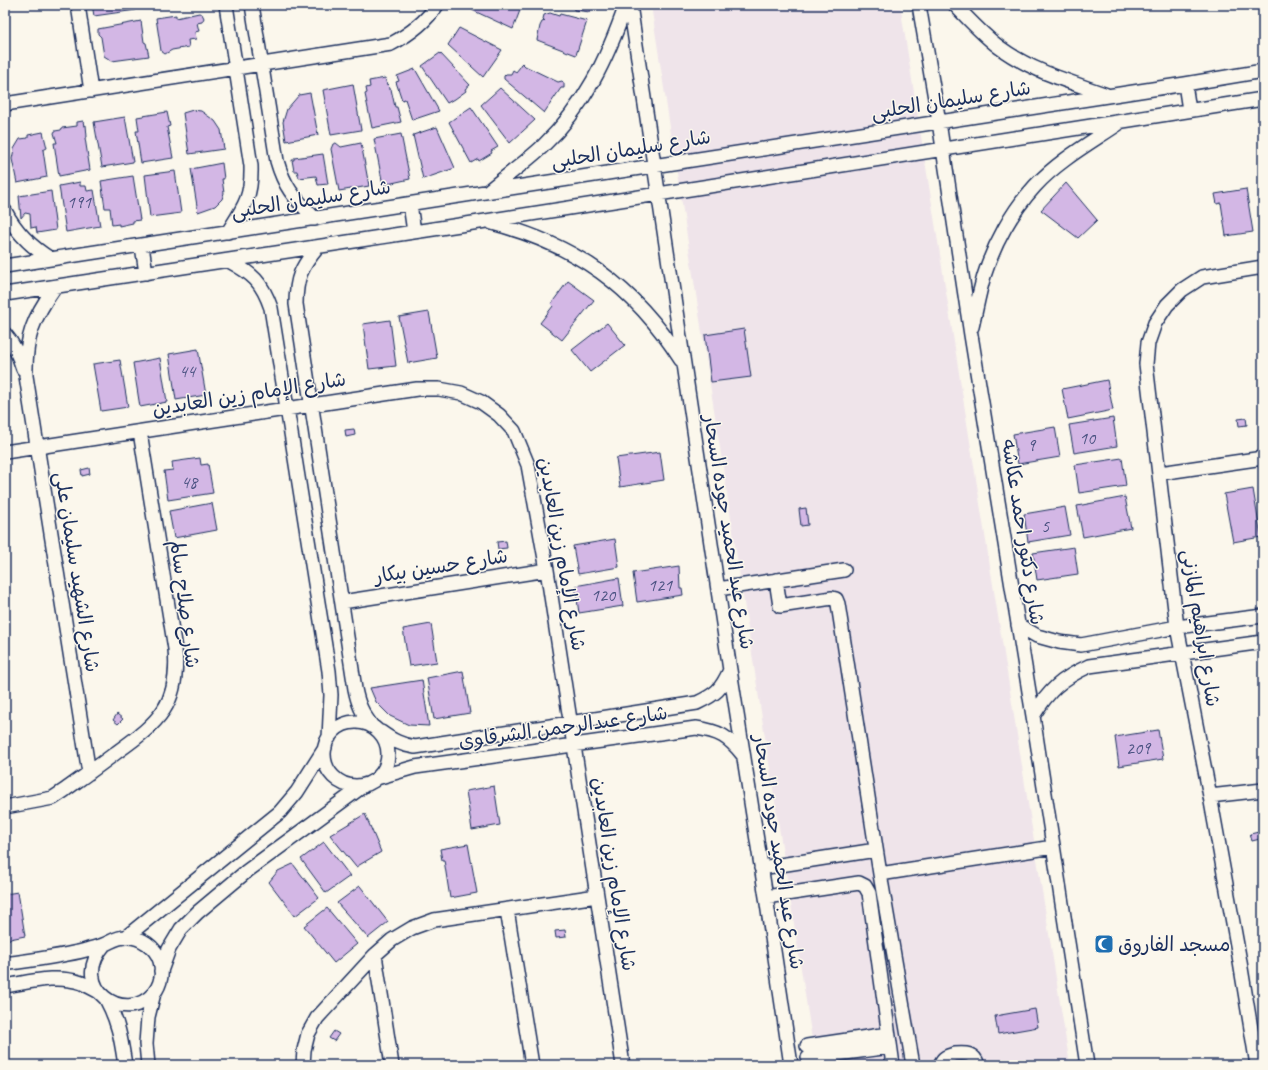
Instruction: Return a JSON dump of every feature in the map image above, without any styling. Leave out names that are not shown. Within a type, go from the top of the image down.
[{"type":"street","points":[[78,5],[91,91]]},
{"type":"street","points":[[226,5],[251,166],[252,183],[247,200],[228,232]]},
{"type":"street","points":[[252,5],[277,161],[281,176],[290,191],[315,219]]},
{"type":"street","points":[[5,104],[391,44],[420,26],[437,5]]},
{"type":"street","points":[[487,192],[542,146],[566,121],[586,93],[603,64],[626,5]]},
{"type":"street","name":"شارع عبد الحميد جوده السحار","points":[[630,5],[791,1065]]},
{"type":"street","name":"شارع دكتور احمد عكاشه","points":[[919,5],[939,122],[971,335],[1033,716],[1087,1065]]},
{"type":"street","points":[[955,5],[972,24],[999,47],[1025,63],[1059,78],[1109,96]]},
{"type":"street","name":"شارع سليمان الحلبى","points":[[5,266],[142,246],[1263,71]]},
{"type":"street","points":[[1185,84],[1189,110]]},
{"type":"street","points":[[5,294],[486,221],[1263,99]]},
{"type":"street","points":[[971,335],[984,276],[997,244],[1015,212],[1035,186],[1058,166],[1123,121]]},
{"type":"street","points":[[410,204],[414,232]]},
{"type":"street","points":[[5,211],[17,231],[27,242],[39,252],[51,259]]},
{"type":"street","points":[[486,221],[517,229],[547,241],[575,255],[602,272],[648,315],[668,340],[684,365]]},
{"type":"street","points":[[142,246],[146,273]]},
{"type":"street","points":[[161,971],[169,949],[182,928],[198,912],[247,871],[363,786],[372,783],[380,777],[386,767],[389,755],[387,743],[363,714],[358,702],[296,304],[296,289],[300,273],[307,259],[318,247]]},
{"type":"street","points":[[229,260],[255,278],[265,292],[271,308],[329,671],[331,695],[327,743],[324,758],[327,769],[342,783],[353,786],[363,786]]},
{"type":"street","name":"شارع ابراهيم المازنى","points":[[1256,1065],[1239,956],[1177,627],[1146,364],[1148,343],[1155,323],[1167,305],[1182,290],[1202,277],[1263,267]]},
{"type":"street","name":"شارع الشهيد سليمان على","points":[[55,287],[40,309],[30,332],[25,357],[26,376],[89,773]]},
{"type":"street","name":"شارع الشهيد سليمان على","points":[[5,334],[20,358],[26,376]]},
{"type":"street","name":"شارع الإمام زين العابدين","points":[[5,452],[417,389],[439,388],[461,393],[481,402],[499,415],[514,431],[528,465],[547,570],[623,1065]]},
{"type":"street","name":"شارع صلاح سالم","points":[[5,807],[53,798],[89,773],[152,725],[170,698],[175,682],[175,649],[140,432]]},
{"type":"street","points":[[1160,473],[1263,458]]},
{"type":"street","name":"شارع حسين بيكار","points":[[342,602],[547,570]]},
{"type":"street","points":[[718,589],[844,570]]},
{"type":"street","points":[[776,580],[780,606],[832,598],[837,601],[876,850],[913,1065]]},
{"type":"street","points":[[1018,625],[1037,636],[1059,642],[1081,645],[1177,627],[1263,616]]},
{"type":"street","points":[[1033,716],[1043,700],[1056,686],[1071,675],[1089,666],[1263,642]]},
{"type":"street","name":"شارع عبدالرحمن الشرقاوى","points":[[376,729],[394,741],[415,747],[697,703],[712,696],[723,685],[730,670]]},
{"type":"street","points":[[126,937],[280,812],[297,792],[335,730],[352,722],[362,722],[376,729]]},
{"type":"street","name":"شارع عبدالرحمن الشرقاوى","points":[[380,777],[415,767],[696,728],[710,730],[723,735],[735,744],[744,755]]},
{"type":"street","points":[[1210,796],[1263,790]]},
{"type":"street","points":[[880,874],[1053,847]]},
{"type":"street","points":[[762,868],[876,850]]},
{"type":"street","points":[[766,897],[859,883],[866,886],[869,893],[893,1065]]},
{"type":"street","points":[[303,1065],[304,1050],[308,1034],[317,1018],[375,955],[392,940],[412,928],[434,920],[597,896]]},
{"type":"street","points":[[507,910],[532,1065]]},
{"type":"street","points":[[125,1065],[120,1033],[115,1015],[94,983],[92,973],[93,962],[97,953],[104,945],[114,939],[126,937],[137,938],[147,943],[155,951],[160,960],[160,979],[154,993],[148,1017],[146,1044],[148,1065]]},
{"type":"street","points":[[5,964],[52,957],[104,945]]},
{"type":"street","points":[[375,955],[392,1065]]},
{"type":"street","points":[[5,986],[47,979],[65,979],[83,984],[115,1004],[126,1006],[146,1000],[154,993]]},
{"type":"street","points":[[807,1052],[889,1040]]},
{"type":"street","points":[[940,1065],[943,1059],[947,1056],[966,1053],[974,1057],[978,1065]]},
{"type":"shaded area","points":[[651,5],[900,5],[1070,1065],[816,1065]]},
{"type":"building","points":[[92,5],[138,5],[138,7],[136,10],[94,16],[94,7]]},
{"type":"building","points":[[474,5],[522,5],[513,29],[472,10]]},
{"type":"building","points":[[559,5],[591,5],[590,12],[574,10],[573,7]]},
{"type":"building","points":[[199,13],[202,14],[204,18],[202,22],[197,23],[199,31],[195,32],[196,39],[188,40],[189,47],[172,50],[165,54],[161,51],[156,18],[176,15],[176,18]]},
{"type":"building","points":[[550,13],[587,21],[576,55],[537,40],[540,26],[542,22],[545,21],[543,19],[544,15]]},
{"type":"building","points":[[141,21],[144,42],[146,43],[149,56],[112,61],[104,56],[98,29]]},
{"type":"building","points":[[459,28],[502,50],[483,77],[448,45]]},
{"type":"building","points":[[440,53],[470,85],[465,89],[466,91],[447,103],[422,66]]},
{"type":"building","points":[[522,63],[525,66],[558,82],[562,81],[564,83],[564,88],[561,88],[544,113],[504,79],[506,74],[511,74],[513,70],[516,72]]},
{"type":"building","points":[[415,69],[439,111],[412,120],[405,99],[402,100],[396,82],[399,81],[397,76]]},
{"type":"building","points":[[385,78],[389,89],[391,89],[395,107],[397,107],[401,122],[372,128],[365,94],[367,93],[366,88],[370,87],[369,81]]},
{"type":"building","points":[[353,84],[361,130],[331,135],[323,90]]},
{"type":"building","points":[[500,88],[535,120],[510,143],[481,105]]},
{"type":"building","points":[[310,93],[318,135],[286,141],[283,122],[287,109],[299,95]]},
{"type":"building","points":[[471,107],[498,147],[491,151],[492,153],[479,161],[478,159],[471,163],[449,122]]},
{"type":"building","points":[[193,110],[201,111],[215,121],[221,130],[224,149],[189,154],[183,113]]},
{"type":"building","points":[[167,112],[170,126],[167,127],[173,158],[141,163],[136,131],[139,131],[137,117]]},
{"type":"building","points":[[125,117],[133,162],[102,167],[94,122]]},
{"type":"building","points":[[83,121],[84,126],[86,125],[87,137],[85,138],[90,170],[59,176],[54,143],[57,143],[54,133],[62,128],[77,126],[77,122]]},
{"type":"building","points":[[437,127],[455,168],[423,179],[413,135]]},
{"type":"building","points":[[43,132],[47,148],[43,150],[47,177],[17,183],[12,159],[14,149],[20,139],[28,138],[28,135]]},
{"type":"building","points":[[401,134],[410,179],[383,185],[374,139]]},
{"type":"building","points":[[336,143],[341,147],[361,143],[369,186],[339,191],[331,149],[333,144]]},
{"type":"building","points":[[323,154],[328,184],[318,185],[316,176],[299,178],[297,171],[294,171],[292,160],[294,160],[294,158]]},
{"type":"building","points":[[222,163],[224,193],[222,199],[215,206],[198,212],[191,169]]},
{"type":"building","points":[[175,171],[181,213],[150,217],[145,175]]},
{"type":"building","points":[[133,176],[140,220],[119,226],[119,224],[112,225],[110,208],[105,208],[101,181]]},
{"type":"building","points":[[80,182],[80,186],[86,186],[87,191],[94,190],[100,226],[66,232],[59,186]]},
{"type":"building","points":[[1066,183],[1097,220],[1078,238],[1041,210]]},
{"type":"building","points":[[1246,189],[1253,232],[1226,236],[1221,203],[1217,204],[1215,194]]},
{"type":"building","points":[[51,191],[56,230],[37,233],[36,227],[31,228],[30,214],[25,213],[21,218],[19,196]]},
{"type":"building","points":[[568,281],[594,300],[562,340],[540,323],[553,306],[551,304]]},
{"type":"building","points":[[429,312],[437,358],[408,363],[399,317]]},
{"type":"building","points":[[390,320],[396,366],[369,369],[363,324]]},
{"type":"building","points":[[607,323],[625,345],[590,372],[572,350]]},
{"type":"building","points":[[744,329],[751,377],[711,382],[705,335]]},
{"type":"building","points":[[198,349],[206,395],[176,400],[169,354]]},
{"type":"building","points":[[160,358],[167,402],[140,407],[133,363]]},
{"type":"building","points":[[120,360],[128,407],[101,411],[93,364]]},
{"type":"building","points":[[1107,380],[1113,410],[1068,419],[1062,389]]},
{"type":"building","points":[[1113,418],[1117,446],[1074,453],[1069,425]]},
{"type":"building","points":[[1246,418],[1247,425],[1239,426],[1238,419]]},
{"type":"building","points":[[1055,427],[1060,457],[1018,464],[1013,434]]},
{"type":"building","points":[[354,429],[355,435],[346,437],[345,430]]},
{"type":"building","points":[[660,452],[664,480],[620,487],[616,458]]},
{"type":"building","points":[[200,458],[201,465],[208,464],[213,493],[168,500],[164,471],[173,470],[172,462]]},
{"type":"building","points":[[1122,458],[1126,486],[1079,493],[1075,465]]},
{"type":"building","points":[[89,468],[90,474],[82,476],[81,470]]},
{"type":"building","points":[[1253,489],[1261,537],[1233,542],[1224,494]]},
{"type":"building","points":[[1125,497],[1131,528],[1083,537],[1077,506]]},
{"type":"building","points":[[212,503],[217,530],[174,538],[169,511]]},
{"type":"building","points":[[1065,507],[1070,535],[1028,542],[1024,514]]},
{"type":"building","points":[[806,508],[808,525],[801,526],[799,509]]},
{"type":"building","points":[[615,539],[619,567],[578,574],[573,546]]},
{"type":"building","points":[[506,541],[507,548],[498,549],[497,542]]},
{"type":"building","points":[[1074,547],[1078,574],[1037,580],[1033,553]]},
{"type":"building","points":[[679,566],[680,588],[682,588],[683,595],[637,602],[633,573]]},
{"type":"building","points":[[619,578],[623,606],[579,613],[575,586]]},
{"type":"building","points":[[431,624],[437,662],[409,666],[403,629]]},
{"type":"building","points":[[463,671],[470,713],[434,719],[427,678]]},
{"type":"building","points":[[422,680],[429,726],[409,725],[390,716],[376,702],[370,688]]},
{"type":"building","points":[[117,714],[123,719],[118,724],[113,720]]},
{"type":"building","points":[[1158,730],[1163,759],[1119,766],[1115,737]]},
{"type":"building","points":[[494,786],[500,825],[472,830],[466,791]]},
{"type":"building","points":[[365,814],[381,852],[356,867],[330,835]]},
{"type":"building","points":[[1259,832],[1260,839],[1252,841],[1250,834]]},
{"type":"building","points":[[324,842],[350,876],[326,893],[301,859]]},
{"type":"building","points":[[468,844],[477,893],[450,898],[444,860],[442,860],[440,849]]},
{"type":"building","points":[[293,864],[319,898],[295,916],[269,882],[278,871]]},
{"type":"building","points":[[360,886],[388,922],[368,938],[337,903]]},
{"type":"building","points":[[18,892],[25,936],[5,940],[5,894]]},
{"type":"building","points":[[327,908],[357,944],[334,963],[304,926]]},
{"type":"building","points":[[565,930],[566,937],[556,938],[555,931]]},
{"type":"building","points":[[1035,1009],[1038,1027],[998,1034],[995,1016]]},
{"type":"building","points":[[334,1031],[339,1034],[334,1041],[329,1038]]},
{"type":"place","name":"مسجد الفاروق","points":[[1104,944]]}]
